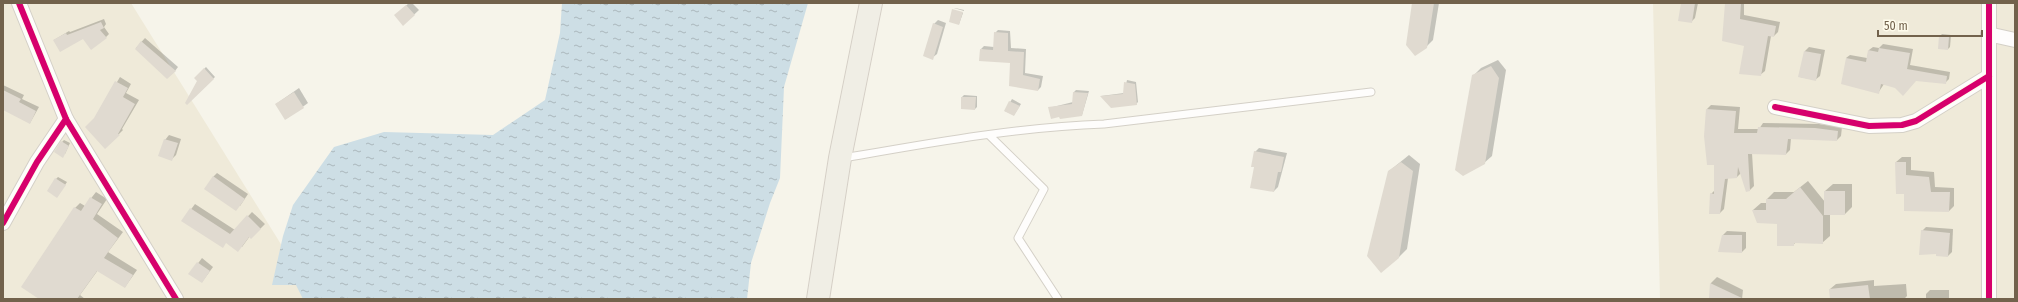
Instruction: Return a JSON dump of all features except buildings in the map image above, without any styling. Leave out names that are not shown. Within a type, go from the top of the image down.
[{"type":"highway","points":[[818,299],[840,158],[871,3]]},
{"type":"street","points":[[19,3],[66,119],[176,299]]},
{"type":"street","points":[[1989,3],[1989,299]]},
{"type":"street","points":[[1988,34],[2015,40]]},
{"type":"street","points":[[1775,107],[1869,126],[1902,124],[1916,121],[1989,76]]},
{"type":"street","points":[[3,223],[37,162],[66,119]]},
{"type":"lane","points":[[840,158],[947,140],[1071,125],[1104,124],[1371,92]]},
{"type":"lane","points":[[989,135],[1044,189],[1018,238],[1058,299]]},
{"type":"shaded area","points":[[3,3],[131,3],[315,299],[3,299]]},
{"type":"shaded area","points":[[1653,3],[2015,3],[2015,299],[1660,299]]},
{"type":"water","points":[[562,3],[808,3],[784,87],[780,178],[770,203],[751,263],[747,299],[303,299],[296,285],[272,285],[283,236],[293,205],[334,147],[384,132],[493,135],[545,100],[560,33]]},
{"type":"cycle path","points":[[3,223],[37,162],[66,119],[19,3]]},
{"type":"cycle path","points":[[1989,3],[1989,299]]},
{"type":"cycle path","points":[[1775,107],[1869,126],[1902,125],[1916,121],[1989,76]]},
{"type":"cycle path","points":[[66,119],[176,299]]}]
